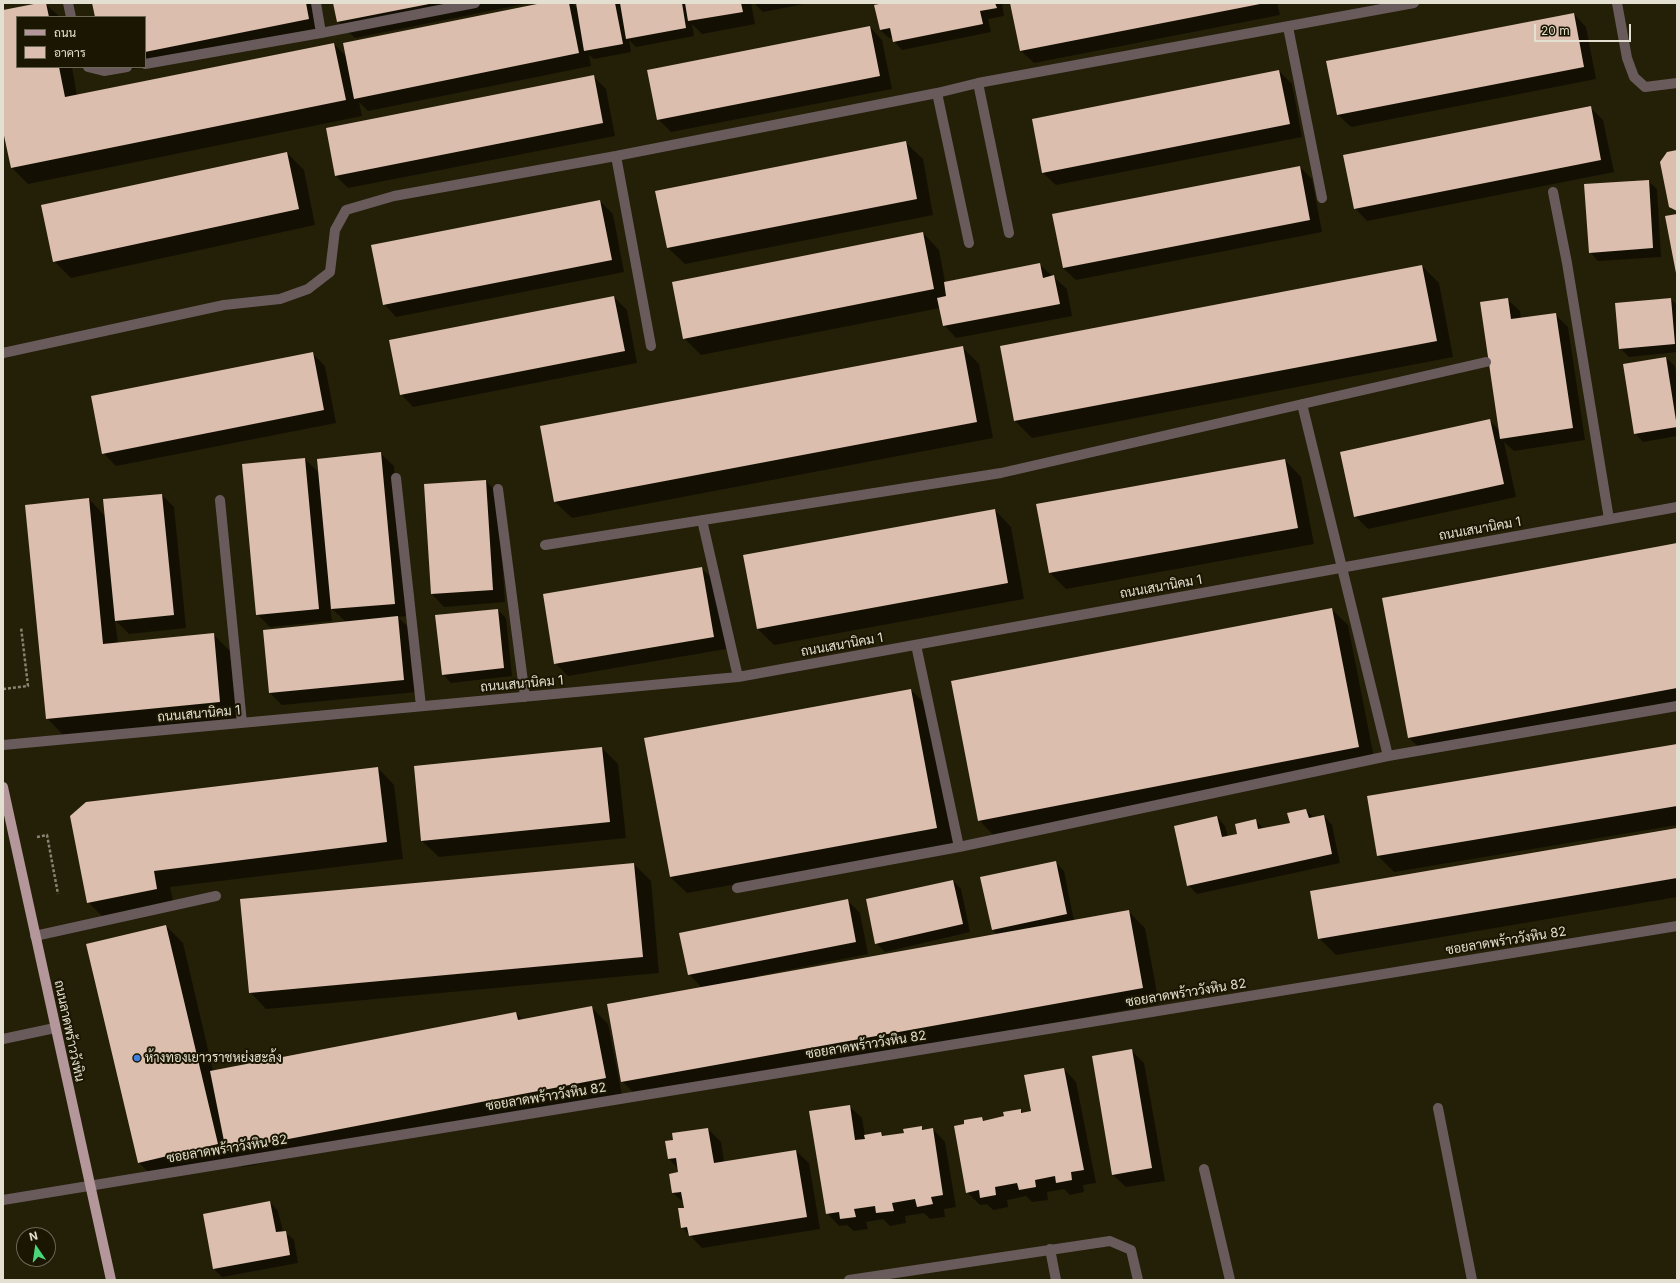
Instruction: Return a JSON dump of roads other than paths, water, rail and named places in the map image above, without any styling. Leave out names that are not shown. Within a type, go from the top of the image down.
[{"type":"main road","name":"ถนนลาดพร้าววังหิน","points":[[3,787],[54,1028],[111,1280]]},
{"type":"street","points":[[68,3],[71,16]]},
{"type":"street","points":[[316,3],[321,33]]},
{"type":"street","points":[[146,64],[321,33],[475,3]]},
{"type":"street","points":[[3,353],[224,305],[280,299],[308,288],[330,272],[335,230],[346,210],[394,196],[616,156],[937,93],[978,83],[1414,3]]},
{"type":"street","points":[[1617,3],[1627,58],[1634,77],[1645,87],[1677,83]]},
{"type":"street","points":[[1288,27],[1322,198]]},
{"type":"street","points":[[92,68],[104,71],[121,68]]},
{"type":"street","points":[[978,83],[1009,233]]},
{"type":"street","points":[[937,93],[969,243]]},
{"type":"street","points":[[616,156],[651,346]]},
{"type":"street","points":[[1553,192],[1567,263],[1609,519]]},
{"type":"street","points":[[545,545],[1001,473],[1486,362]]},
{"type":"street","points":[[1302,404],[1388,756]]},
{"type":"street","points":[[396,478],[421,706]]},
{"type":"street","points":[[498,489],[525,697]]},
{"type":"street","points":[[220,500],[242,723]]},
{"type":"street","name":"ถนนเสนานิคม 1","points":[[3,745],[738,677],[1677,506]]},
{"type":"street","points":[[702,520],[738,677]]},
{"type":"street","points":[[916,645],[959,848]]},
{"type":"street","points":[[737,888],[959,848],[1388,756],[1677,706]]},
{"type":"street","points":[[35,936],[216,896]]},
{"type":"street","name":"ซอยลาดพร้าววังหิน 82","points":[[3,1200],[1677,926]]},
{"type":"street","points":[[3,1039],[54,1028]]},
{"type":"street","points":[[1438,1108],[1472,1280]]},
{"type":"street","points":[[1204,1169],[1230,1280]]},
{"type":"street","points":[[849,1280],[896,1276],[1050,1249],[1110,1241],[1131,1250],[1138,1280]]},
{"type":"street","points":[[1050,1249],[1056,1280]]},
{"type":"place","name":"ห้างทองเยาวราชหย่งฮะล้ง","points":[[137,1058]]}]
